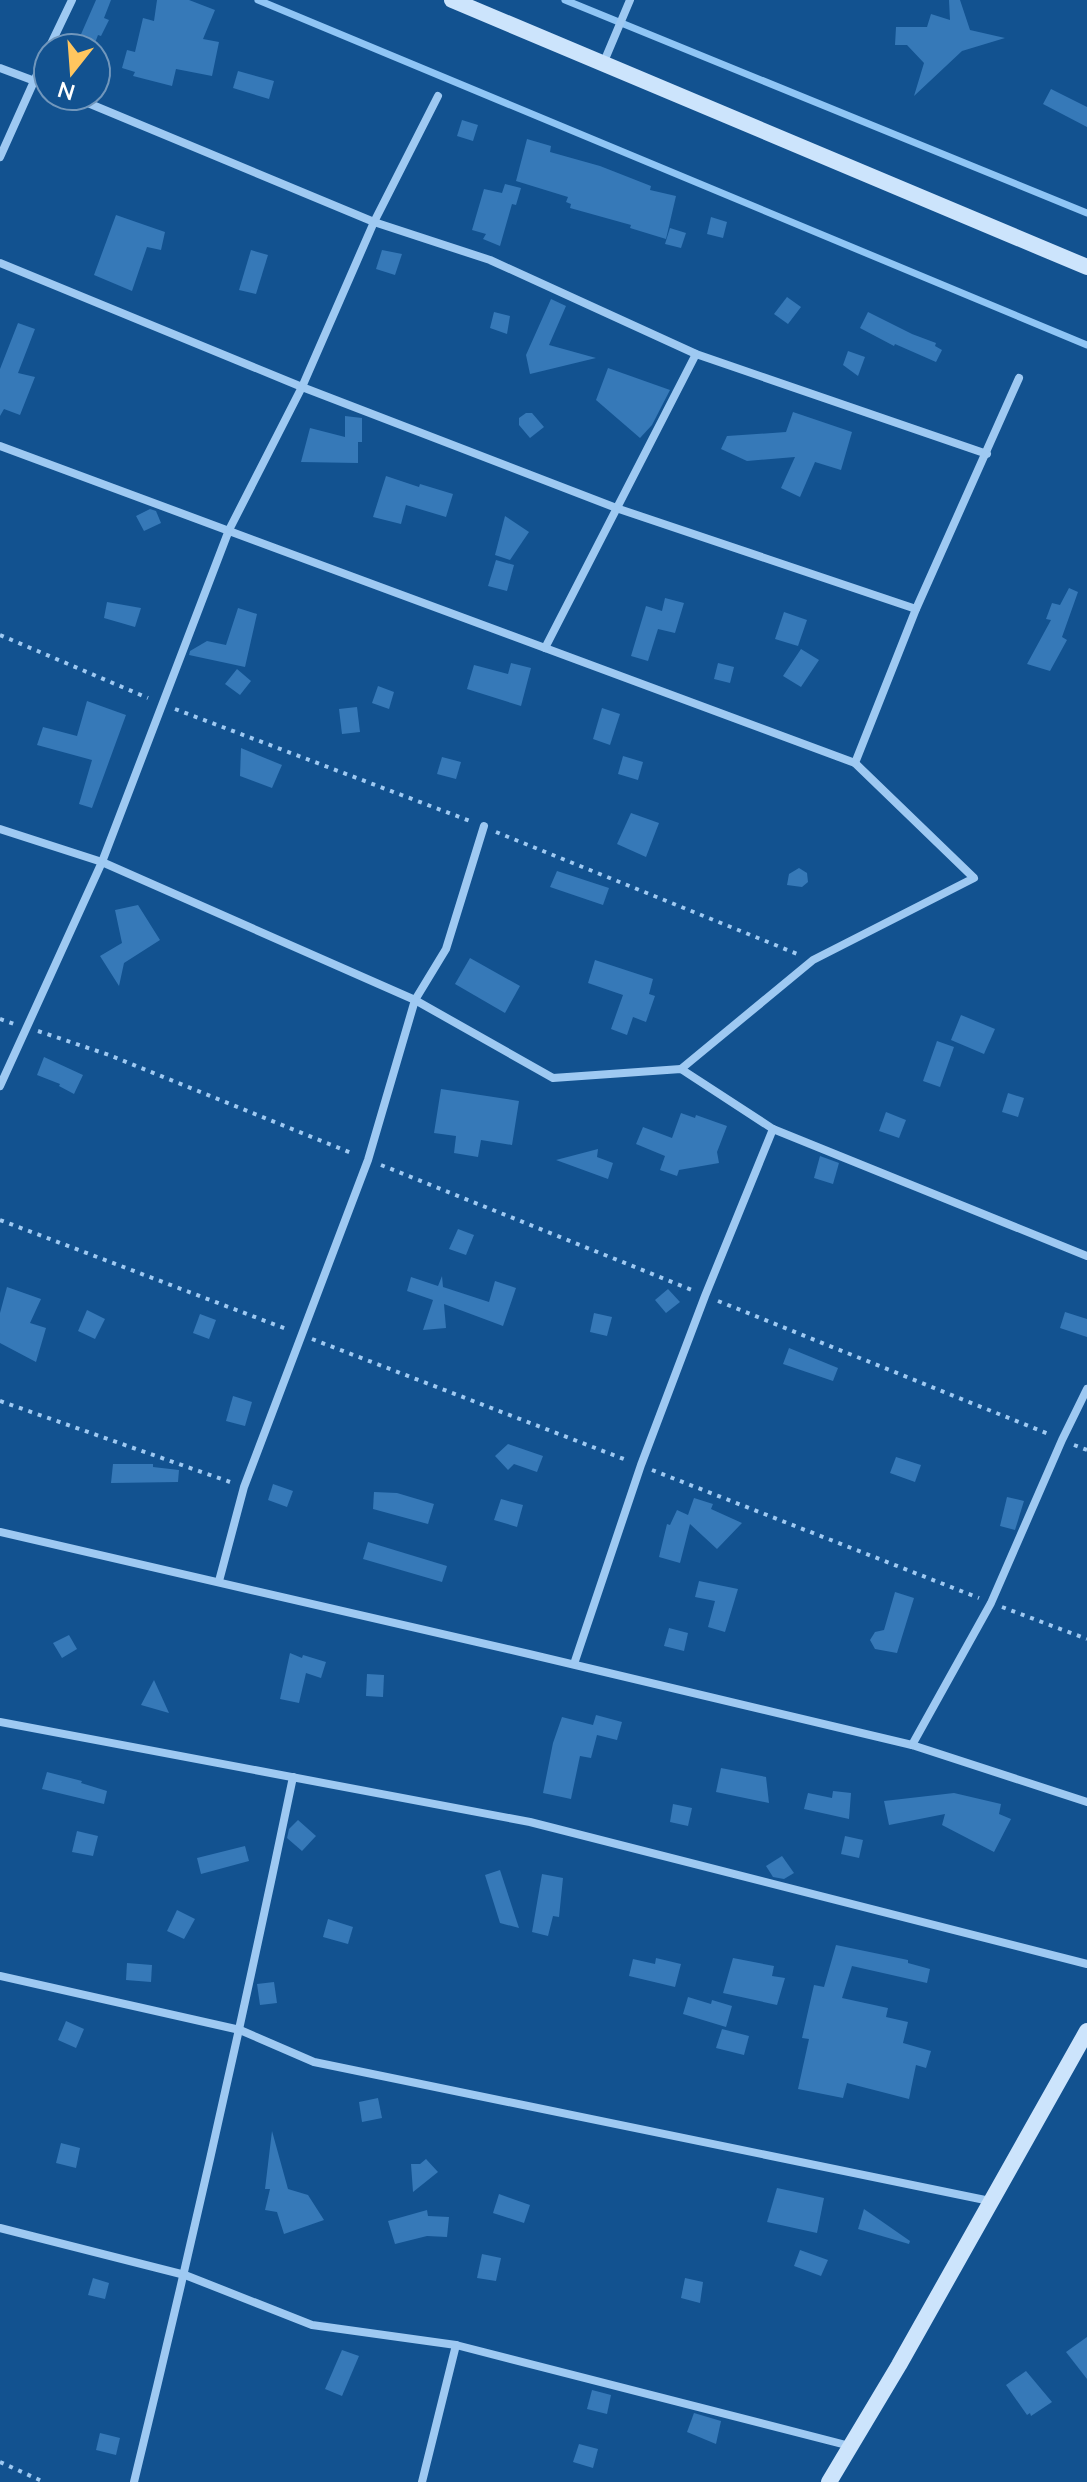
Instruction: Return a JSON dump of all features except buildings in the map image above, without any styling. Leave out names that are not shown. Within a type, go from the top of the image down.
[{"type":"street","points":[[56,32],[72,0]]},
{"type":"street","points":[[452,0],[1087,267]]},
{"type":"street","points":[[603,64],[630,0]]},
{"type":"street","points":[[0,68],[32,79]]},
{"type":"street","points":[[0,157],[32,85]]},
{"type":"street","points":[[0,1086],[102,862],[229,530],[302,387],[374,222],[438,96]]},
{"type":"street","points":[[109,112],[374,222],[490,260],[696,354],[987,454]]},
{"type":"street","points":[[0,263],[302,387],[619,509],[916,609]]},
{"type":"street","points":[[545,648],[696,354]]},
{"type":"street","points":[[855,763],[916,609],[1019,378]]},
{"type":"street","points":[[0,446],[855,763],[974,878],[813,960],[681,1069],[553,1078],[415,1000],[102,862],[0,829]]},
{"type":"street","points":[[219,1581],[244,1487],[368,1160],[415,1000],[446,949],[484,826]]},
{"type":"street","points":[[681,1069],[773,1129],[1087,1256]]},
{"type":"street","points":[[574,1664],[641,1465],[773,1129]]},
{"type":"street","points":[[912,1745],[991,1603],[1087,1389]]},
{"type":"street","points":[[0,1532],[912,1745],[1087,1802]]},
{"type":"street","points":[[0,1722],[530,1822],[1087,1964]]},
{"type":"street","points":[[134,2482],[185,2275],[293,1777]]},
{"type":"street","points":[[0,1976],[240,2030],[314,2062],[991,2202]]},
{"type":"street","points":[[829,2482],[1087,2031]]},
{"type":"street","points":[[0,2228],[185,2275],[312,2325],[456,2345],[850,2446]]},
{"type":"street","points":[[422,2482],[456,2345]]},
{"type":"path","points":[[0,635],[164,705],[484,826],[813,960]]},
{"type":"path","points":[[0,1019],[109,1055],[1087,1450]]},
{"type":"path","points":[[0,1220],[1087,1639]]},
{"type":"path","points":[[0,1401],[244,1487]]},
{"type":"path","points":[[0,2462],[44,2482]]},
{"type":"waterway","points":[[258,0],[1087,345]]},
{"type":"waterway","points":[[565,0],[1087,213]]}]
